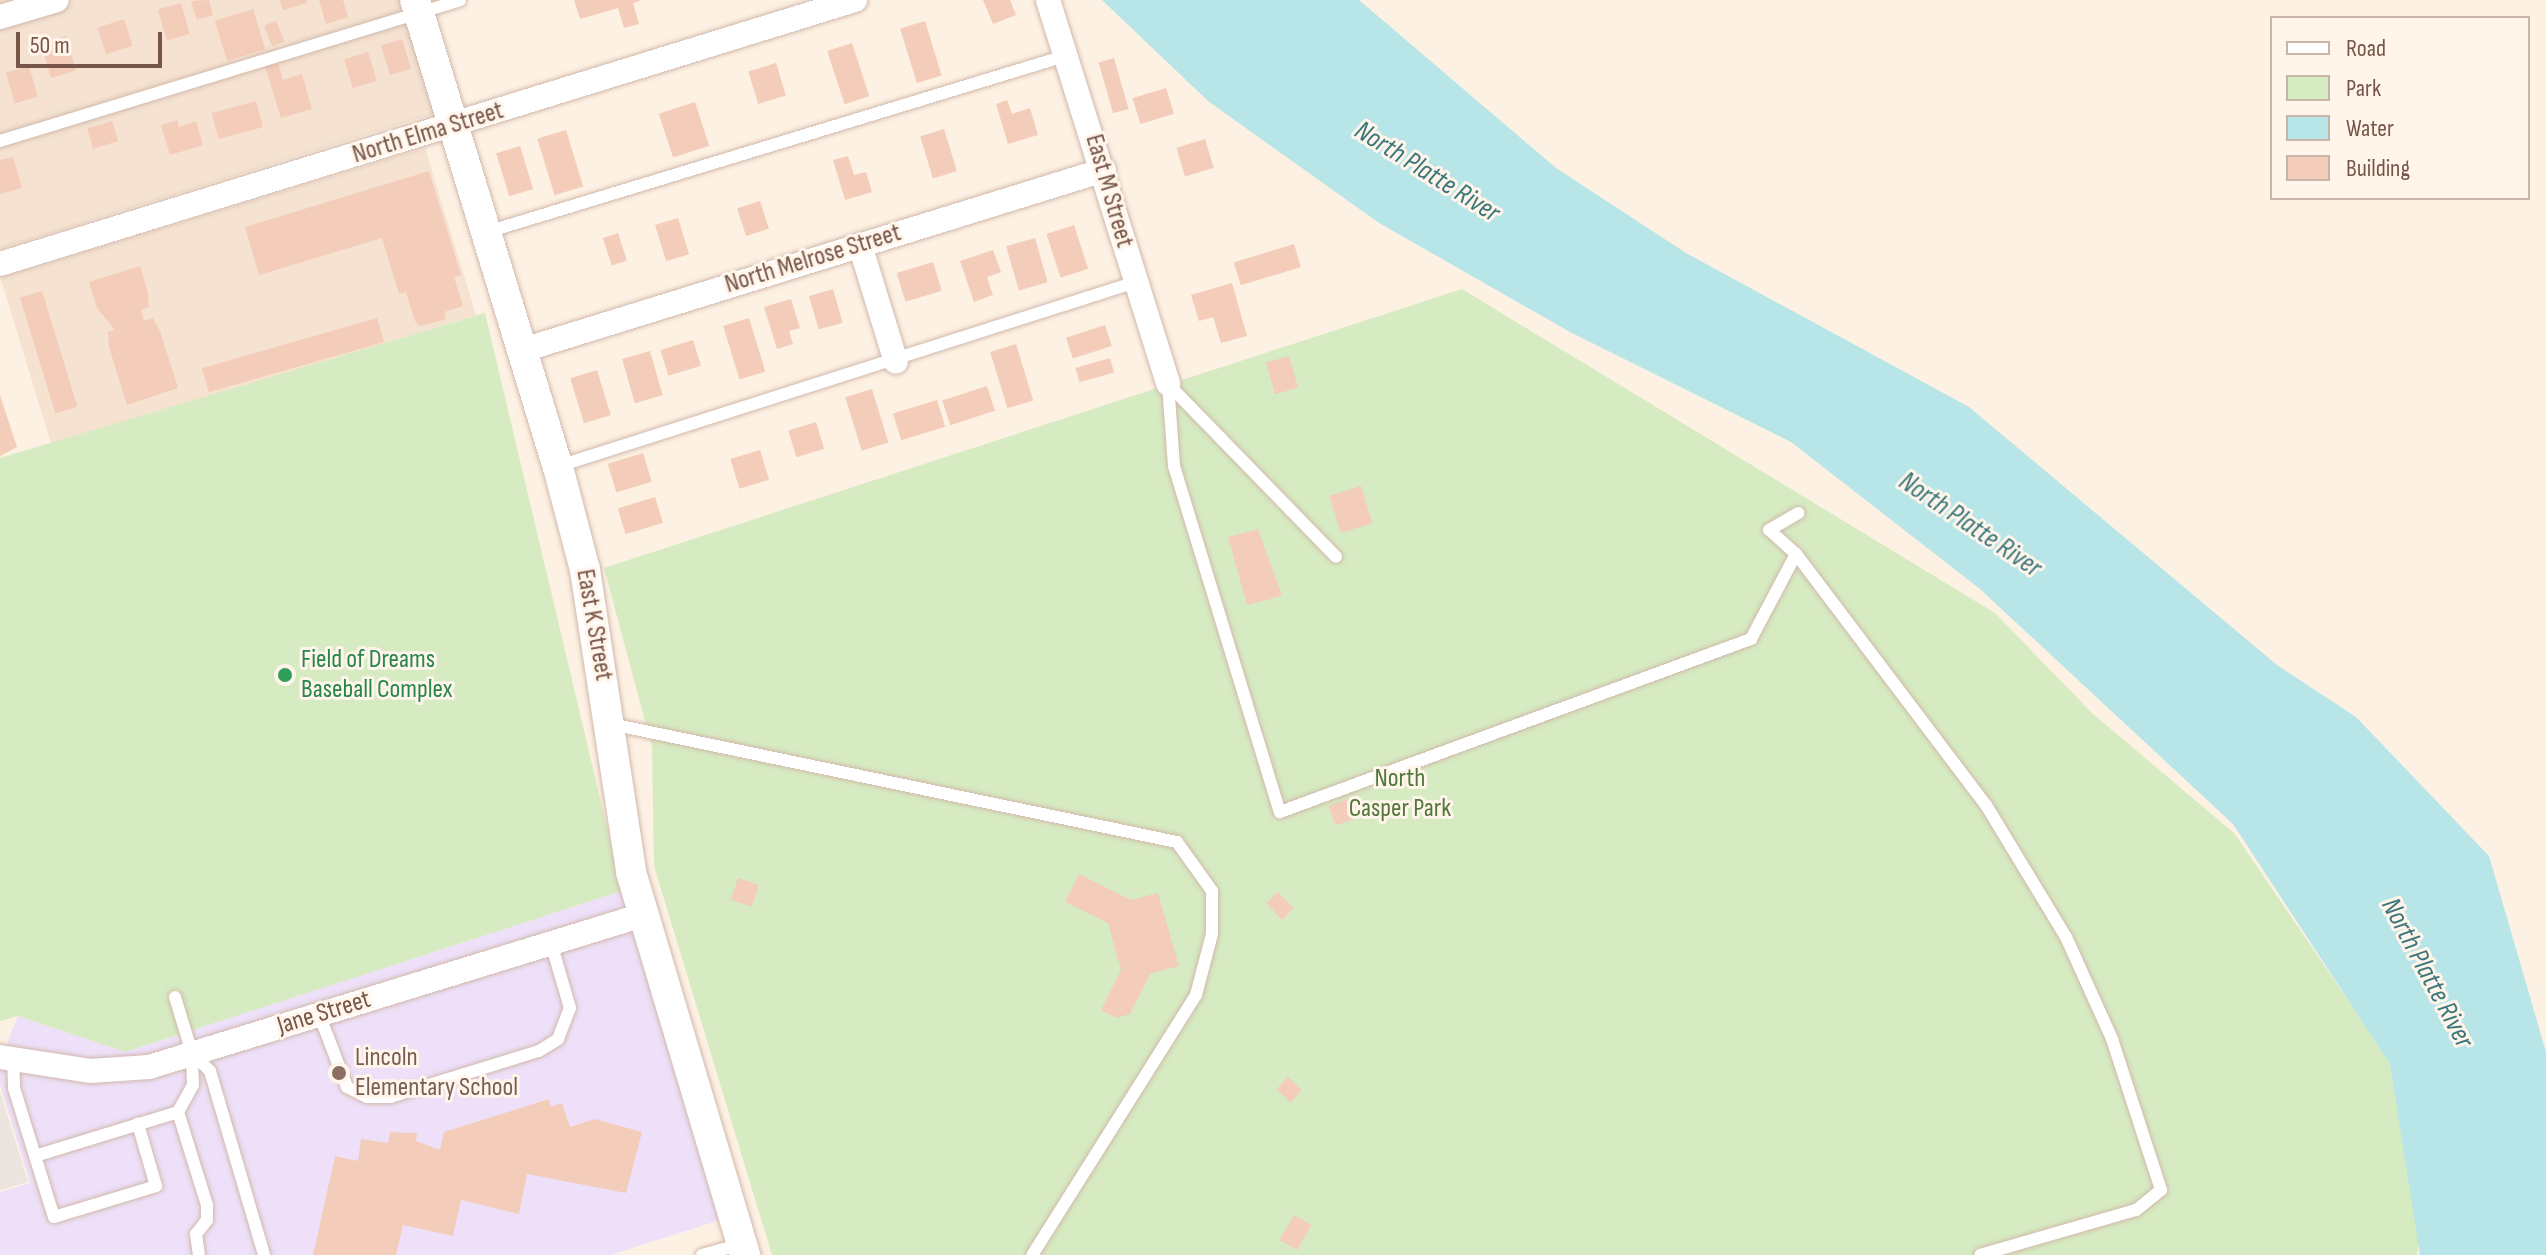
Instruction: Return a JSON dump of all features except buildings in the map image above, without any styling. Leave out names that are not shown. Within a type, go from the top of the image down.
[{"type":"street","points":[[0,17],[57,0]]},
{"type":"street","name":"North Elma Street","points":[[0,264],[855,0]]},
{"type":"street","name":"East M Street","points":[[1048,0],[1104,170],[1168,384]]},
{"type":"street","name":"East K Street","points":[[417,6],[558,467],[585,570],[611,724],[620,819],[643,915],[743,1250]]},
{"type":"street","name":"North Melrose Street","points":[[523,350],[1104,170]]},
{"type":"street","points":[[860,245],[896,362]]},
{"type":"street","name":"Jane Street","points":[[7,1057],[120,1071],[192,1053],[643,915]]},
{"type":"lane","points":[[0,141],[417,6],[460,0]]},
{"type":"lane","points":[[487,232],[1068,55]]},
{"type":"lane","points":[[558,467],[896,362],[1136,282]]},
{"type":"lane","points":[[1168,384],[1174,466],[1280,812],[1751,639],[1796,554]]},
{"type":"lane","points":[[1168,384],[1336,557]]},
{"type":"lane","points":[[1799,513],[1769,530],[1796,554],[1986,805],[2066,937],[2112,1039],[2161,1190],[2136,1210],[1980,1255]]},
{"type":"lane","points":[[611,724],[1177,842],[1212,891],[1212,934],[1196,995],[1032,1255]]},
{"type":"lane","points":[[319,1014],[340,1078],[357,1094],[390,1097],[539,1051],[565,1030],[568,997],[551,943]]},
{"type":"lane","points":[[35,1156],[178,1112],[193,1085],[192,1053],[175,997]]},
{"type":"lane","points":[[192,1053],[210,1071],[264,1255]]},
{"type":"lane","points":[[7,1057],[54,1217],[156,1186],[138,1124]]},
{"type":"lane","points":[[178,1112],[207,1205],[207,1220],[196,1234],[199,1255]]},
{"type":"lane","points":[[702,1255],[743,1250]]},
{"type":"shaded area","points":[[0,0],[441,0],[404,12],[436,113],[0,249]]},
{"type":"shaded area","points":[[425,148],[476,315],[52,445],[0,278]]},
{"type":"shaded area","name":"Lincoln Elementary School","points":[[622,891],[723,1219],[611,1255],[0,1255],[0,1192],[30,1183],[0,1085],[0,1061],[18,1016],[125,1052]]},
{"type":"shaded area","points":[[0,1091],[28,1182],[0,1190]]},
{"type":"green space","name":"North Casper Park","points":[[1462,289],[1995,613],[2093,714],[2234,833],[2391,1063],[2422,1223],[2417,1255],[772,1255],[654,866],[652,747],[604,568]]},
{"type":"green space","name":"Field of Dreams Baseball Complex","points":[[485,313],[622,891],[125,1052],[18,1016],[0,1021],[0,458]]},
{"type":"water","name":"North Platte River","points":[[1102,0],[1359,0],[1556,168],[1686,253],[1969,407],[2277,665],[2356,717],[2489,856],[2546,1052],[2546,1255],[2420,1255],[2390,1064],[2233,824],[1980,589],[1791,442],[1570,332],[1379,223],[1208,101]]},
{"type":"place","name":"Field of Dreams Baseball Complex","points":[[285,675]]},
{"type":"place","name":"Lincoln Elementary School","points":[[339,1073]]}]
